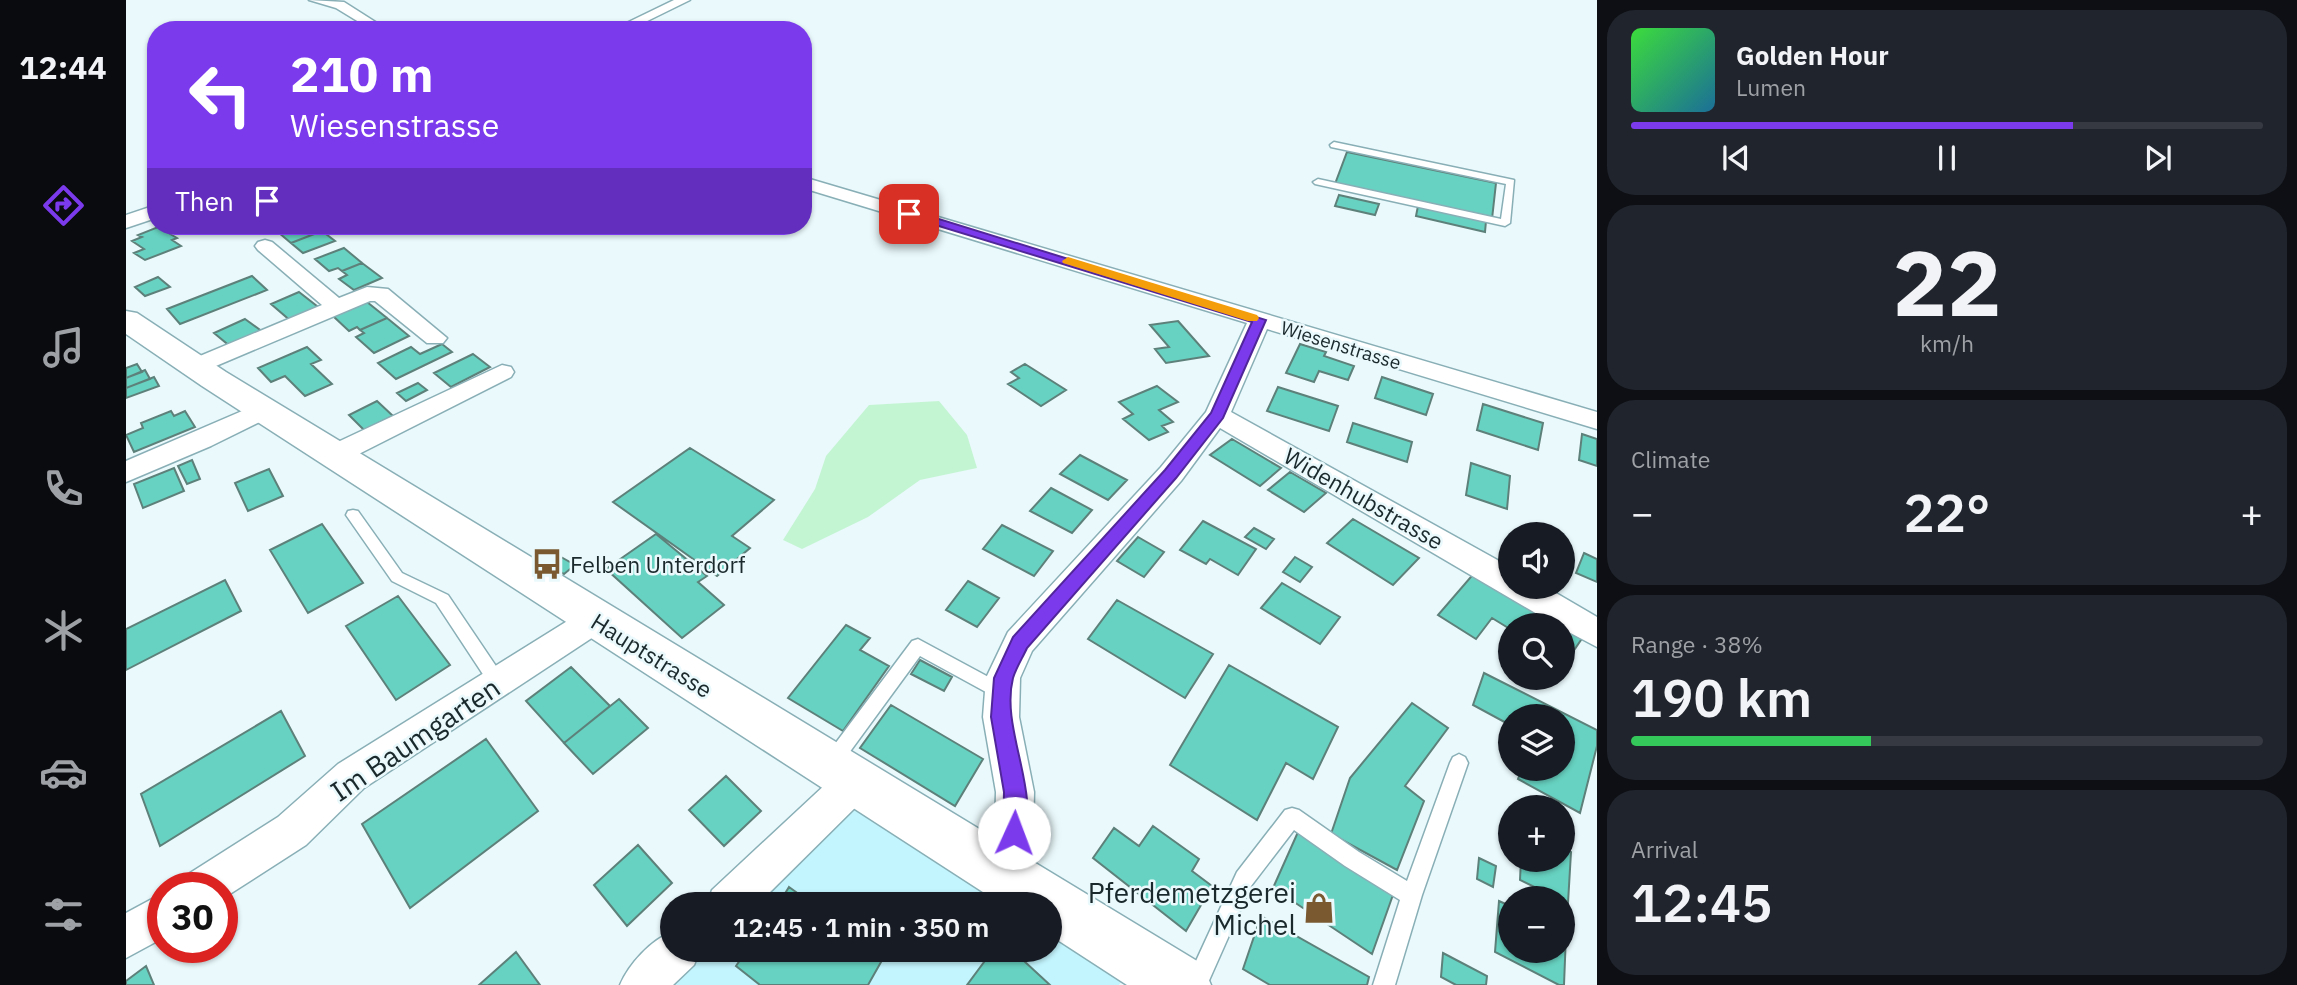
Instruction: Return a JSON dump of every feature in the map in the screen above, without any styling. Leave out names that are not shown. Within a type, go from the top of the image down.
[{"type":"main road","name":"Hauptstrasse","points":[[126,320],[334,455],[1181,985]]},
{"type":"street","points":[[315,0],[340,5],[367,21]]},
{"type":"street","points":[[638,21],[684,0]]},
{"type":"street","name":"Wiesenstrasse","points":[[812,185],[1597,421]]},
{"type":"street","points":[[126,222],[147,214]]},
{"type":"street","points":[[265,246],[337,307]]},
{"type":"street","points":[[196,366],[367,294],[380,294],[435,338]]},
{"type":"street","points":[[997,870],[1014,833],[1016,811],[1001,717],[1003,678],[1020,642],[1171,474],[1217,415],[1260,320]]},
{"type":"street","points":[[334,455],[502,372]]},
{"type":"street","points":[[126,472],[212,436],[263,410]]},
{"type":"street","name":"Widenhubstrasse","points":[[1217,415],[1498,575]]},
{"type":"street","points":[[1539,599],[1597,633]]},
{"type":"street","name":"Im Baumgarten","points":[[228,872],[292,831],[351,776],[596,619]]},
{"type":"street","points":[[738,892],[842,774]]},
{"type":"street","points":[[126,937],[147,924]]},
{"type":"street","points":[[642,985],[666,962]]},
{"type":"lane","points":[[1318,182],[1505,223],[1511,182],[1334,145]]},
{"type":"lane","points":[[353,515],[397,577],[442,599],[498,682]]},
{"type":"lane","points":[[842,774],[918,646],[1002,692]]},
{"type":"lane","points":[[1384,985],[1412,895],[1459,763]]},
{"type":"lane","points":[[1196,985],[1244,879],[1292,817],[1352,859],[1412,895]]},
{"type":"shaded area","points":[[855,782],[1031,892],[741,892]]},
{"type":"shaded area","points":[[1062,911],[1137,958],[1119,985],[642,985],[666,962],[1062,962]]},
{"type":"green space","points":[[939,401],[967,435],[977,468],[920,480],[868,517],[802,549],[783,540],[815,489],[826,456],[869,405]]},
{"type":"building","points":[[1347,152],[1496,183],[1492,219],[1335,184]]},
{"type":"building","points":[[1339,195],[1379,204],[1375,215],[1335,206]]},
{"type":"building","points":[[1418,206],[1486,221],[1485,232],[1416,216]]},
{"type":"building","points":[[147,231],[147,235],[172,235],[177,238],[172,240],[181,246],[145,260],[134,253],[144,249],[132,241],[142,237],[138,235]]},
{"type":"building","points":[[281,235],[312,235],[291,243]]},
{"type":"building","points":[[312,235],[327,235],[335,241],[303,253],[291,243]]},
{"type":"building","points":[[344,248],[362,263],[342,271],[338,268],[329,271],[315,259]]},
{"type":"building","points":[[362,263],[382,278],[354,290],[339,279],[347,275],[342,271]]},
{"type":"building","points":[[252,276],[267,290],[180,324],[167,309]]},
{"type":"building","points":[[158,277],[170,287],[145,296],[135,287]]},
{"type":"building","points":[[299,292],[322,310],[292,322],[271,304]]},
{"type":"building","points":[[367,302],[387,318],[360,330],[357,327],[349,331],[333,316]]},
{"type":"building","points":[[387,318],[409,336],[374,353],[356,337],[364,333],[360,330]]},
{"type":"building","points":[[245,319],[263,332],[231,347],[214,333]]},
{"type":"building","points":[[1178,321],[1209,356],[1166,363],[1155,349],[1169,347],[1150,325]]},
{"type":"building","points":[[442,344],[452,352],[396,379],[378,363],[411,347],[420,354]]},
{"type":"building","points":[[1300,344],[1326,352],[1324,356],[1354,366],[1348,380],[1319,371],[1314,382],[1286,373]]},
{"type":"building","points":[[307,347],[321,360],[311,364],[332,384],[305,396],[285,376],[271,382],[258,368]]},
{"type":"building","points":[[473,354],[490,367],[451,387],[434,373]]},
{"type":"building","points":[[137,364],[142,372],[126,378],[126,368]]},
{"type":"building","points":[[1025,364],[1066,390],[1041,406],[1008,384],[1019,378],[1011,372]]},
{"type":"building","points":[[145,370],[150,379],[126,388],[126,378]]},
{"type":"building","points":[[154,377],[159,386],[126,398],[126,388]]},
{"type":"building","points":[[1382,377],[1433,394],[1426,415],[1375,398]]},
{"type":"building","points":[[418,383],[427,390],[406,401],[397,393]]},
{"type":"building","points":[[1157,386],[1178,402],[1159,410],[1173,422],[1162,426],[1168,432],[1149,440],[1123,419],[1133,414],[1119,402]]},
{"type":"building","points":[[1278,387],[1338,406],[1329,431],[1267,411]]},
{"type":"building","points":[[377,401],[393,416],[364,430],[349,415]]},
{"type":"building","points":[[1483,404],[1543,423],[1538,450],[1477,430]]},
{"type":"building","points":[[171,411],[174,416],[185,411],[195,427],[134,452],[126,435],[143,428],[141,423]]},
{"type":"building","points":[[1353,423],[1412,442],[1407,462],[1347,442]]},
{"type":"building","points":[[1582,434],[1597,439],[1597,466],[1579,460]]},
{"type":"building","points":[[1232,439],[1281,468],[1260,486],[1210,455]]},
{"type":"building","points":[[690,448],[774,500],[732,536],[750,548],[717,576],[613,502]]},
{"type":"building","points":[[1080,455],[1127,480],[1108,500],[1060,474]]},
{"type":"building","points":[[192,460],[200,479],[187,484],[178,466]]},
{"type":"building","points":[[1471,463],[1510,476],[1507,509],[1466,495]]},
{"type":"building","points":[[174,468],[184,491],[143,508],[134,484]]},
{"type":"building","points":[[269,469],[283,496],[248,511],[235,483]]},
{"type":"building","points":[[1290,472],[1326,493],[1304,512],[1268,490]]},
{"type":"building","points":[[1051,488],[1092,510],[1072,533],[1030,511]]},
{"type":"building","points":[[1353,519],[1419,558],[1393,585],[1327,543]]},
{"type":"building","points":[[1203,521],[1256,549],[1238,575],[1210,559],[1206,564],[1180,550]]},
{"type":"building","points":[[322,524],[363,583],[308,613],[270,550]]},
{"type":"building","points":[[1002,525],[1053,551],[1034,576],[983,549]]},
{"type":"building","points":[[1254,528],[1274,539],[1266,549],[1245,537]]},
{"type":"building","points":[[656,534],[707,576],[698,582],[724,605],[682,638],[606,569]]},
{"type":"building","points":[[1138,537],[1164,552],[1144,577],[1117,561]]},
{"type":"building","points":[[1584,553],[1597,559],[1597,582],[1576,573]]},
{"type":"building","points":[[561,557],[575,565],[564,574],[551,566]]},
{"type":"building","points":[[1295,557],[1312,567],[1300,582],[1283,572]]},
{"type":"building","points":[[1476,571],[1498,584],[1498,599],[1524,599],[1549,613],[1498,613],[1498,622],[1492,618],[1476,639],[1438,615]]},
{"type":"building","points":[[225,580],[241,611],[126,670],[126,629]]},
{"type":"building","points":[[968,581],[999,598],[977,627],[946,610]]},
{"type":"building","points":[[1282,583],[1340,617],[1320,644],[1261,608]]},
{"type":"building","points":[[398,596],[450,665],[396,700],[346,626]]},
{"type":"building","points":[[1117,600],[1213,654],[1185,698],[1088,639]]},
{"type":"building","points":[[846,625],[870,638],[860,650],[889,666],[843,731],[788,698]]},
{"type":"building","points":[[1575,628],[1585,634],[1575,649]]},
{"type":"building","points":[[920,660],[952,677],[944,691],[911,674]]},
{"type":"building","points":[[1229,665],[1338,727],[1313,779],[1286,763],[1257,820],[1170,765]]},
{"type":"building","points":[[571,667],[610,706],[564,743],[526,701]]},
{"type":"building","points":[[1484,673],[1498,680],[1498,690],[1518,690],[1545,704],[1498,704],[1498,719],[1473,705]]},
{"type":"building","points":[[619,699],[648,728],[593,774],[564,743]]},
{"type":"building","points":[[1412,703],[1448,728],[1405,786],[1424,801],[1397,870],[1331,834],[1350,778]]},
{"type":"building","points":[[891,705],[983,759],[955,806],[860,748]]},
{"type":"building","points":[[281,711],[305,756],[160,846],[141,794]]},
{"type":"building","points":[[1575,719],[1597,730],[1597,746],[1580,813],[1575,810],[1575,795],[1547,795],[1522,781],[1575,781]]},
{"type":"building","points":[[486,739],[538,811],[410,908],[362,824]]},
{"type":"building","points":[[726,776],[761,811],[724,846],[689,810]]},
{"type":"building","points":[[1153,826],[1199,859],[1192,871],[1212,886],[1186,931],[1093,858],[1114,828],[1139,846]]},
{"type":"building","points":[[1298,832],[1394,892],[1372,954],[1273,888]]},
{"type":"building","points":[[638,845],[672,883],[627,926],[594,885]]},
{"type":"building","points":[[1479,858],[1496,866],[1493,887],[1477,879]]},
{"type":"building","points":[[1520,872],[1570,872],[1569,886],[1532,886],[1520,880]]},
{"type":"building","points":[[1498,914],[1498,954],[1495,952]]},
{"type":"building","points":[[1261,916],[1369,977],[1367,985],[1270,985],[1243,969]]},
{"type":"building","points":[[516,952],[540,985],[479,985]]},
{"type":"building","points":[[1443,953],[1487,976],[1486,985],[1456,985],[1441,977]]},
{"type":"building","points":[[739,962],[881,962],[868,985],[760,985],[736,966]]},
{"type":"building","points":[[984,962],[1025,962],[1050,985],[967,985]]},
{"type":"building","points":[[1516,963],[1565,963],[1564,985]]},
{"type":"building","points":[[146,966],[154,985],[126,985],[126,981]]},
{"type":"slow traffic","points":[[1068,261],[1252,318]]},
{"type":"place","name":"Felben Unterdorf","points":[[547,564]]},
{"type":"place","name":"Pferdemetzgerei Michel","points":[[1319,908]]},
{"type":"route","points":[[909,214],[1260,320],[1217,415],[1171,474],[1020,642],[1003,678],[1001,717],[1015,792],[1014,833]]}]
